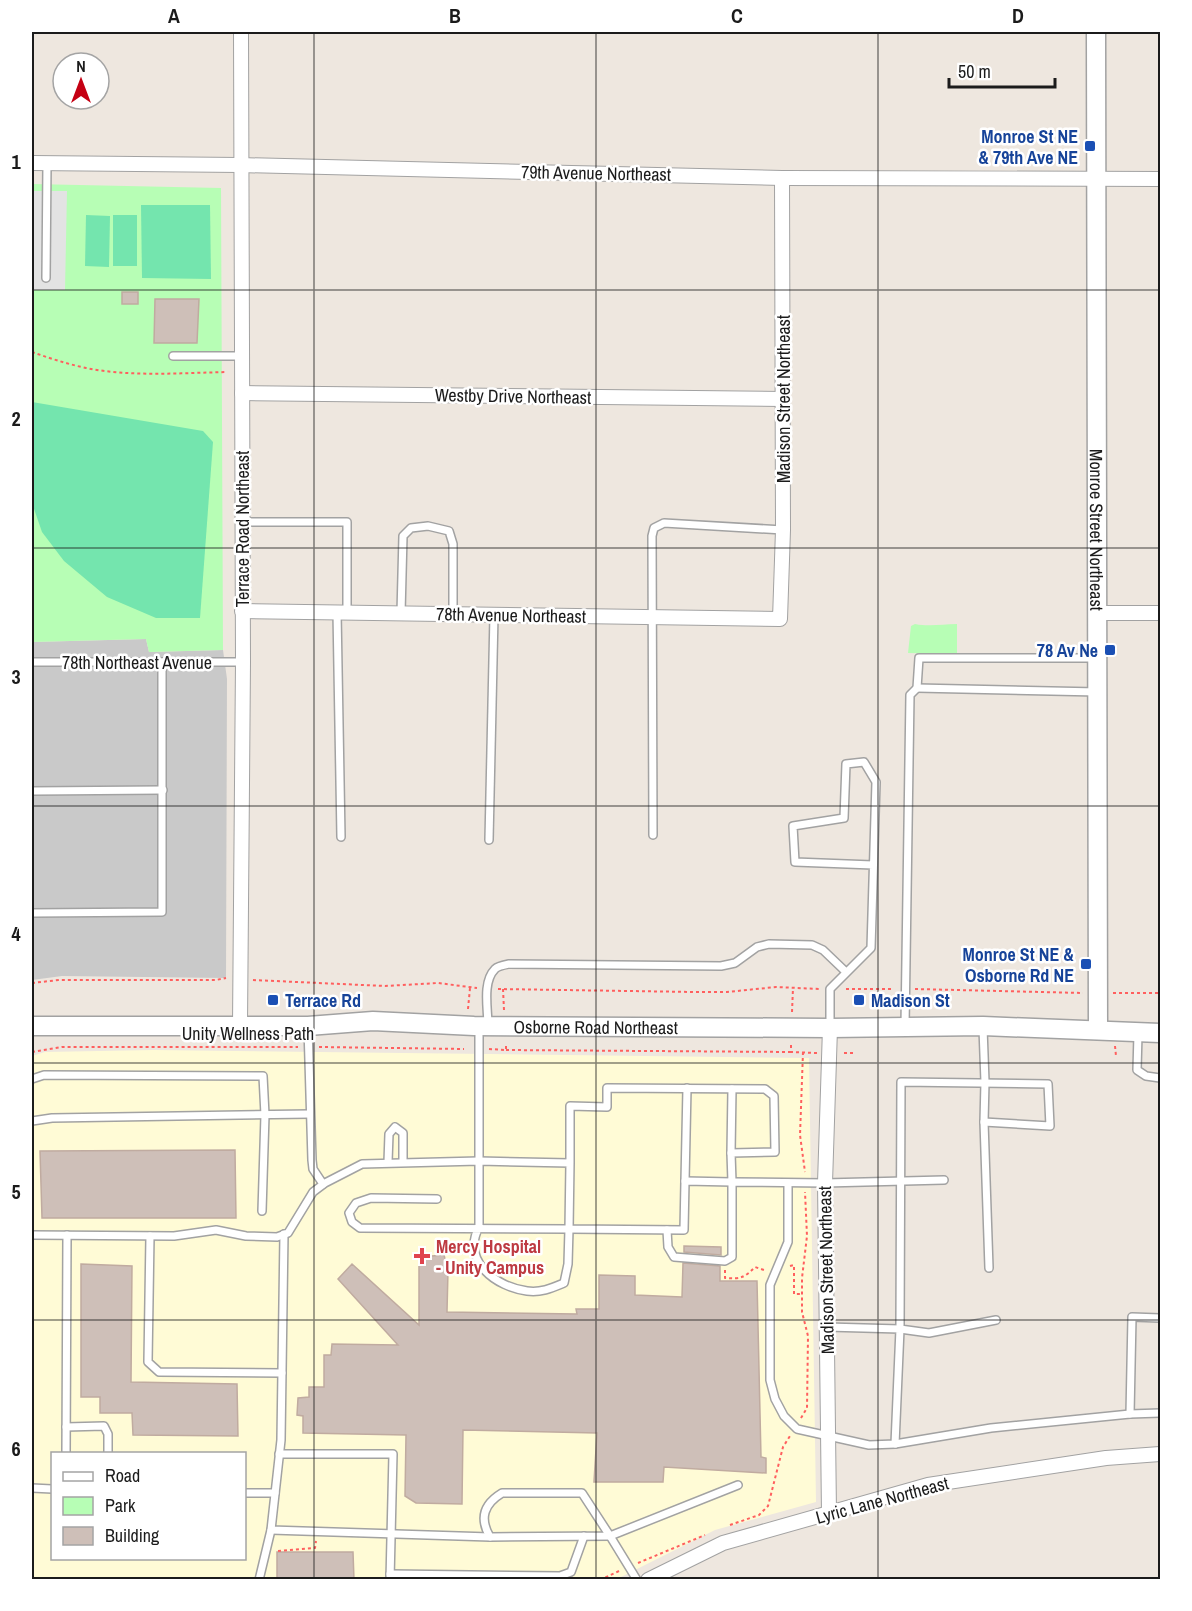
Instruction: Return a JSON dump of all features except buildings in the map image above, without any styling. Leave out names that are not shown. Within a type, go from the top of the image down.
[{"type":"street","name":"Terrace Road Northeast","points":[[240,1026],[243,662],[241,32]]},
{"type":"street","name":"Monroe Street Northeast","points":[[1096,32],[1098,1030]]},
{"type":"street","name":"79th Avenue Northeast","points":[[32,163],[240,165],[782,178],[1161,179]]},
{"type":"street","name":"Madison Street Northeast","points":[[780,619],[783,530],[782,178]]},
{"type":"street","name":"Westby Drive Northeast","points":[[242,393],[783,399]]},
{"type":"street","name":"78th Avenue Northeast","points":[[242,610],[780,619]]},
{"type":"street","points":[[1098,613],[1161,613]]},
{"type":"street","name":"Osborne Road Northeast","points":[[32,1026],[308,1026],[373,1021],[484,1026],[830,1028],[983,1026],[1161,1033]]},
{"type":"street","name":"Madison Street Northeast","points":[[829,1513],[825,1183],[830,1028]]},
{"type":"street","name":"Lyric Lane Northeast","points":[[648,1580],[723,1543],[928,1485],[1106,1458],[1161,1454]]},
{"type":"lane","points":[[46,164],[46,278]]},
{"type":"lane","points":[[173,356],[242,356]]},
{"type":"lane","points":[[243,522],[347,522],[342,613],[341,837]]},
{"type":"lane","points":[[653,835],[652,536],[654,528],[658,525],[783,530]]},
{"type":"lane","points":[[401,613],[403,536],[411,528],[428,526],[449,531],[453,544],[453,614]]},
{"type":"lane","points":[[489,840],[494,615]]},
{"type":"lane","points":[[906,1026],[910,695],[917,688],[919,658],[1098,658]]},
{"type":"lane","name":"78th Northeast Avenue","points":[[32,662],[243,662]]},
{"type":"lane","points":[[32,913],[162,912],[162,662]]},
{"type":"lane","points":[[917,688],[1098,692]]},
{"type":"lane","points":[[830,1028],[830,989],[871,948],[876,782],[864,762],[846,764],[844,818],[793,826],[795,862],[873,865]]},
{"type":"lane","points":[[32,791],[163,790]]},
{"type":"lane","points":[[731,1152],[775,1152],[774,1096],[765,1089],[607,1088],[607,1107],[570,1106],[568,1264],[564,1283],[545,1290],[528,1291],[499,1282],[483,1269],[475,1251],[474,1238],[479,1227],[484,1026],[490,977],[496,968],[509,964],[721,966],[735,963],[757,947],[769,944],[812,945],[823,950],[846,972]]},
{"type":"lane","points":[[308,1026],[312,1160],[314,1169],[323,1184]]},
{"type":"lane","points":[[983,1026],[989,1268]]},
{"type":"lane","points":[[1138,1032],[1137,1070],[1146,1076],[1161,1078]]},
{"type":"lane","points":[[32,1079],[44,1076],[263,1076],[265,1115],[262,1211]]},
{"type":"lane","points":[[895,1444],[900,1329],[901,1082],[1048,1084],[1050,1126],[984,1122]]},
{"type":"lane","points":[[437,1199],[371,1198],[356,1203],[349,1213],[352,1222],[360,1228],[684,1230],[687,1088]]},
{"type":"lane","points":[[667,1230],[668,1247],[674,1257],[725,1261],[732,1257],[732,1089]]},
{"type":"lane","points":[[32,1121],[52,1118],[310,1114]]},
{"type":"lane","points":[[388,1162],[389,1134],[395,1127],[403,1133],[403,1162]]},
{"type":"lane","points":[[32,1235],[174,1236],[216,1230],[246,1236],[277,1237],[288,1233],[313,1192],[323,1184],[362,1164],[479,1161],[570,1163]]},
{"type":"lane","points":[[685,1181],[825,1183],[944,1180]]},
{"type":"lane","points":[[789,1183],[788,1242],[770,1285],[770,1380],[775,1399],[784,1416],[797,1429],[869,1445],[895,1444],[991,1428],[1161,1413]]},
{"type":"lane","points":[[259,1580],[271,1530],[279,1454],[284,1234]]},
{"type":"lane","points":[[66,1452],[67,1235]]},
{"type":"lane","points":[[150,1236],[148,1362],[159,1372],[282,1373]]},
{"type":"lane","points":[[1130,1414],[1132,1317],[1161,1318]]},
{"type":"lane","points":[[826,1328],[900,1329],[929,1333],[996,1320]]},
{"type":"lane","points":[[66,1426],[104,1426],[108,1434],[108,1452]]},
{"type":"lane","points":[[279,1454],[393,1454],[390,1577],[560,1576],[571,1572],[584,1536]]},
{"type":"lane","points":[[271,1530],[490,1537],[610,1536],[738,1485]]},
{"type":"lane","points":[[32,1488],[51,1489]]},
{"type":"lane","points":[[246,1493],[275,1493]]},
{"type":"lane","points":[[490,1537],[485,1528],[483,1516],[491,1500],[502,1493],[582,1493],[637,1580]]},
{"type":"path","points":[[32,352],[105,371],[227,372]]},
{"type":"path","points":[[32,983],[59,980],[216,980],[226,978],[384,986],[438,982],[488,988],[694,992],[727,992],[776,987],[1161,993]]},
{"type":"path","name":"Unity Wellness Path","points":[[32,1052],[62,1047],[464,1049]]},
{"type":"path","points":[[506,1050],[791,1052]]},
{"type":"path","points":[[272,1551],[315,1548],[318,1532]]},
{"type":"shaded area","points":[[32,191],[67,191],[65,290],[32,290]]},
{"type":"shaded area","points":[[146,639],[149,652],[223,650],[227,679],[226,978],[62,976],[32,980],[32,642]]},
{"type":"shaded area","name":"Mercy Hospital - Unity Campus","points":[[154,1050],[809,1058],[816,1502],[715,1530],[617,1579],[32,1579],[32,1056],[45,1052]]},
{"type":"green space","points":[[32,184],[221,188],[223,650],[149,652],[146,639],[32,642]]},
{"type":"green space","points":[[141,205],[210,205],[211,279],[142,278]]},
{"type":"green space","points":[[86,215],[110,216],[109,267],[85,266]]},
{"type":"green space","points":[[113,215],[137,215],[137,266],[113,266]]},
{"type":"green space","points":[[32,402],[203,431],[213,442],[200,618],[156,618],[107,597],[64,561],[42,532],[32,503]]},
{"type":"green space","points":[[915,624],[957,624],[957,654],[908,653],[911,626]]},
{"type":"place","name":"Monroe St NE & 79th Ave NE","points":[[1090,146]]},
{"type":"place","name":"78 Av Ne","points":[[1110,650]]},
{"type":"place","name":"Monroe St NE & Osborne Rd NE","points":[[1086,964]]},
{"type":"place","name":"Terrace Rd","points":[[273,1000]]},
{"type":"place","name":"Madison St","points":[[859,1000]]},
{"type":"place","name":"Mercy Hospital - Unity Campus","points":[[422,1256]]}]
